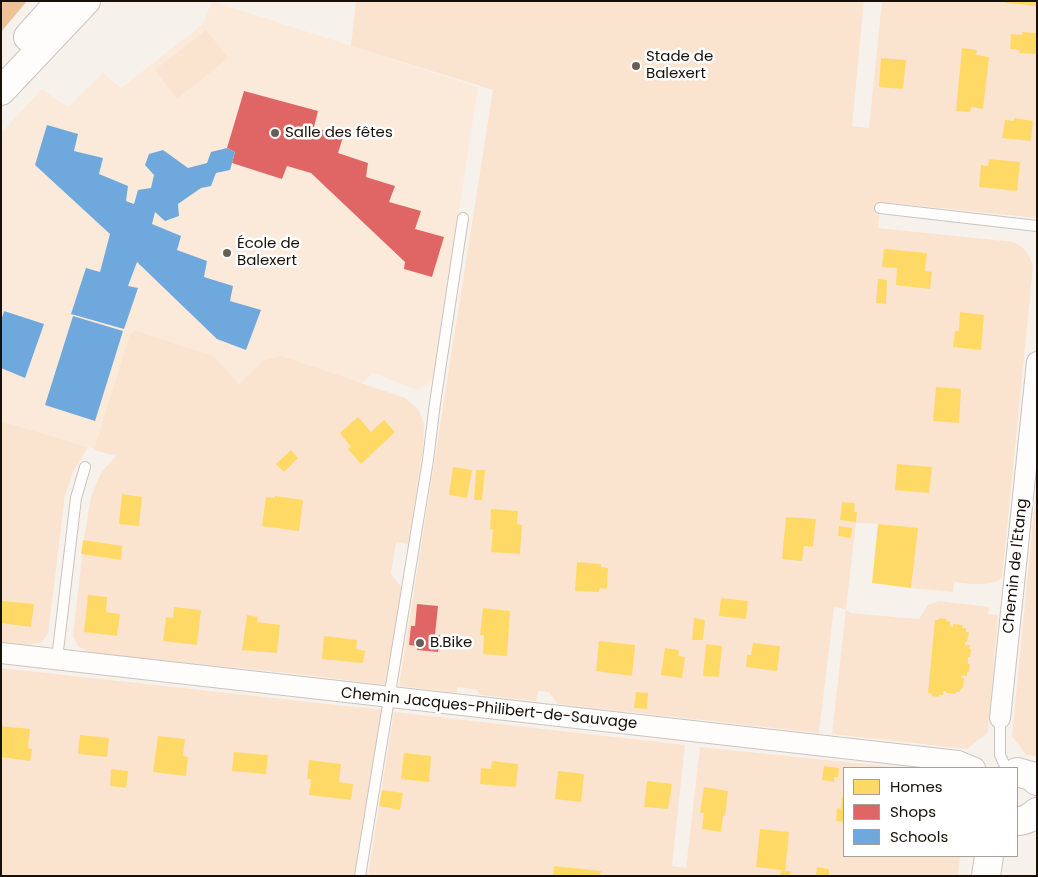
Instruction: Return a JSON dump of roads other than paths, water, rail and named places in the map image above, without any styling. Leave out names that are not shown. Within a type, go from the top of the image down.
[{"type":"main road","points":[[1,65],[60,1]]},
{"type":"main road","points":[[1,91],[86,1]]},
{"type":"main road","points":[[1018,772],[1031,776],[1037,781]]},
{"type":"main road","points":[[1018,821],[1023,821],[1037,812]]},
{"type":"main road","points":[[986,876],[989,857]]},
{"type":"street","name":"Chemin de l'Etang","points":[[1000,718],[1037,362]]},
{"type":"street","name":"Chemin Jacques-Philibert-de-Sauvage","points":[[1,653],[958,761],[973,767]]},
{"type":"lane","points":[[880,208],[1037,226]]},
{"type":"lane","points":[[360,876],[428,460],[463,218]]},
{"type":"lane","points":[[57,659],[76,498],[85,467]]},
{"type":"lane","name":"Chemin de l'Etang","points":[[1000,718],[1000,755],[1006,767]]},
{"type":"place","name":"Stade de Balexert","points":[[636,66]]},
{"type":"place","name":"Salle des fêtes","points":[[275,133]]},
{"type":"place","name":"École de Balexert","points":[[227,253]]},
{"type":"place","name":"B.Bike","points":[[420,643]]}]
